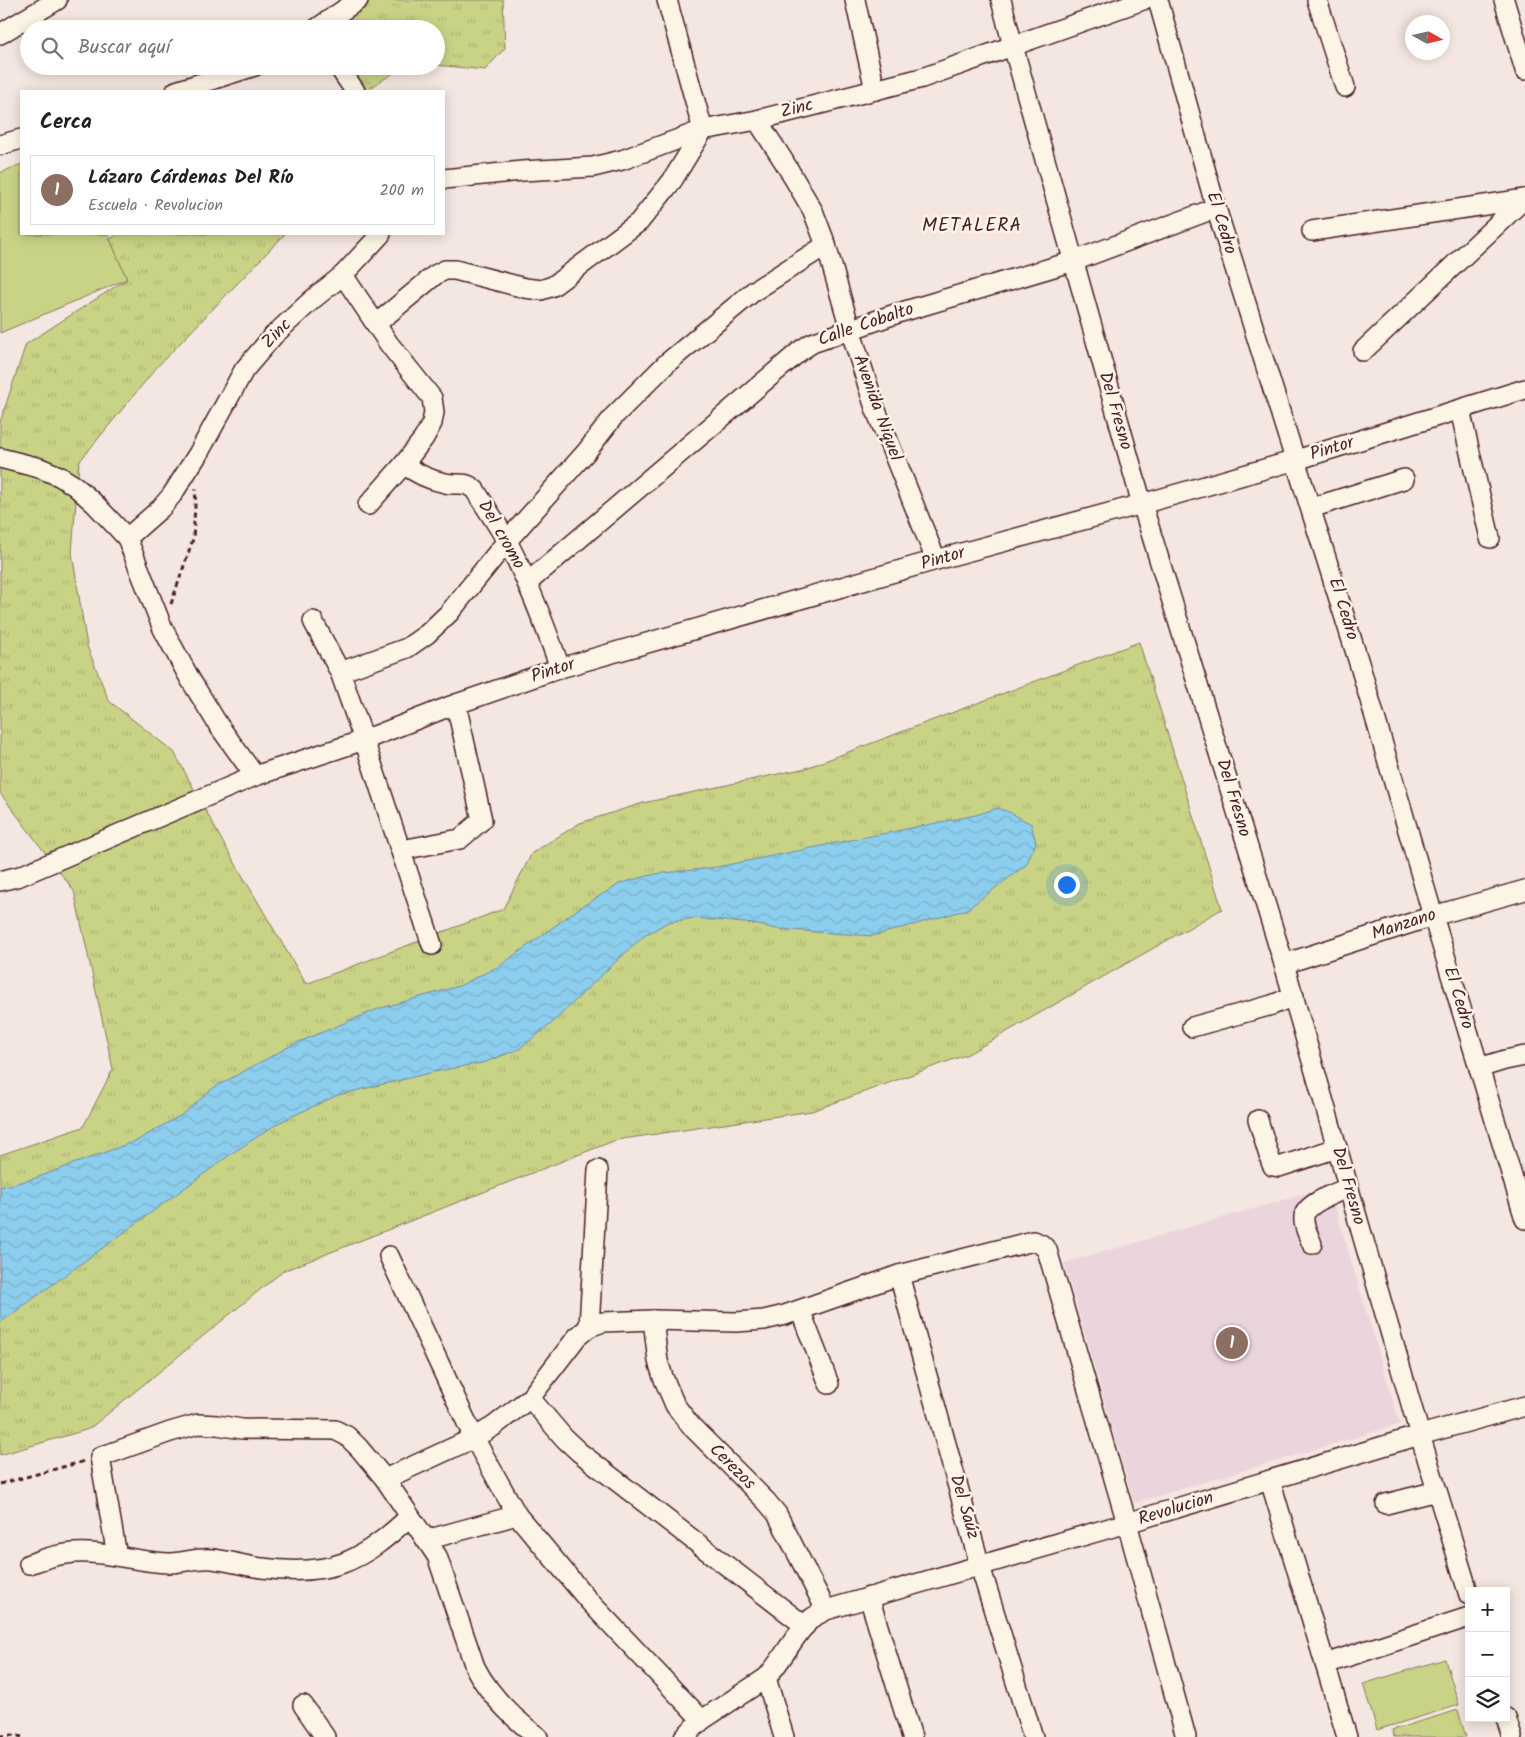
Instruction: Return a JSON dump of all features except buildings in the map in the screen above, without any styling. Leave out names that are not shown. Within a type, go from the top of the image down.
[{"type":"street","points":[[23,20],[57,0]]},
{"type":"street","points":[[329,20],[358,0]]},
{"type":"street","points":[[376,324],[435,274],[445,270],[455,270],[525,288],[542,290],[553,286],[639,222],[672,181],[702,130],[667,0]]},
{"type":"street","points":[[855,0],[875,90]]},
{"type":"street","name":"Del Fresno","points":[[1001,0],[1142,504],[1294,996],[1420,1435],[1467,1587]]},
{"type":"street","name":"Zinc","points":[[445,180],[522,171],[593,167],[622,160],[702,130],[757,120],[922,78],[1143,0]]},
{"type":"street","name":"El Cedro","points":[[1158,0],[1216,208],[1360,666],[1525,1220]]},
{"type":"street","points":[[1317,0],[1345,87]]},
{"type":"street","points":[[1504,0],[1525,70]]},
{"type":"street","points":[[0,34],[20,22]]},
{"type":"street","points":[[179,90],[227,75]]},
{"type":"street","points":[[344,75],[354,90]]},
{"type":"street","name":"Avenida Niquel","points":[[757,120],[813,211],[826,245],[875,408],[936,560]]},
{"type":"street","points":[[0,145],[20,139]]},
{"type":"street","points":[[1312,231],[1525,199]]},
{"type":"street","points":[[1363,351],[1525,199]]},
{"type":"street","name":"Calle Cobalto","points":[[527,583],[800,351],[812,343],[908,310],[1074,261],[1216,208]]},
{"type":"street","name":"Zinc","points":[[127,538],[161,508],[172,495],[198,454],[244,370],[273,336],[312,299],[343,275],[380,235]]},
{"type":"street","points":[[340,672],[407,648],[418,642],[449,613],[507,541],[587,451],[614,416],[667,363],[754,291],[826,245]]},
{"type":"street","points":[[343,275],[389,344],[432,398],[434,412],[432,423],[424,438],[368,505]]},
{"type":"street","name":"Pintor","points":[[0,881],[20,876],[255,776],[364,740],[456,704],[560,668],[936,560],[1296,460],[1525,389]]},
{"type":"street","points":[[1460,410],[1490,538]]},
{"type":"street","points":[[0,458],[40,468],[59,476],[75,486],[96,504],[127,538],[163,629],[190,679],[219,726],[255,776]]},
{"type":"street","name":"Del cromo","points":[[404,464],[412,471],[435,480],[447,484],[460,483],[470,485],[475,490],[507,541],[527,583],[560,668]]},
{"type":"street","points":[[1311,508],[1404,479]]},
{"type":"street","points":[[313,621],[340,672],[432,945]]},
{"type":"street","points":[[401,850],[460,840],[482,820],[456,704]]},
{"type":"street","name":"Manzano","points":[[1284,964],[1433,916],[1525,890]]},
{"type":"street","points":[[1192,1028],[1272,1005],[1294,996]]},
{"type":"street","points":[[1479,1068],[1525,1056]]},
{"type":"street","points":[[1258,1120],[1274,1166],[1278,1167],[1337,1148]]},
{"type":"street","points":[[589,1328],[598,1170]]},
{"type":"street","points":[[1312,1244],[1304,1220],[1306,1210],[1328,1196],[1348,1188]]},
{"type":"street","points":[[385,1479],[474,1438],[494,1426],[530,1398],[577,1337],[589,1328],[603,1322],[653,1320],[736,1322],[764,1320],[800,1310],[899,1275],[1033,1241],[1042,1244],[1047,1250],[1127,1523],[1186,1737]]},
{"type":"street","points":[[389,1256],[474,1438],[517,1515],[588,1600],[702,1720]]},
{"type":"street","name":"Del Saúz","points":[[899,1275],[980,1566],[1033,1737]]},
{"type":"street","points":[[800,1310],[829,1384]]},
{"type":"street","name":"Cerezos","points":[[653,1320],[658,1361],[675,1405],[691,1426],[766,1500],[777,1514],[826,1610]]},
{"type":"street","points":[[530,1398],[564,1438],[579,1452],[805,1626]]},
{"type":"street","name":"Revolucion","points":[[684,1737],[702,1720],[766,1678],[805,1626],[813,1617],[826,1610],[1127,1523],[1420,1435],[1525,1406]]},
{"type":"street","points":[[117,1556],[100,1457],[198,1424],[217,1425],[242,1430],[335,1430],[347,1436],[360,1448],[385,1479],[437,1556],[475,1667],[490,1692],[525,1734]]},
{"type":"street","points":[[1270,1480],[1347,1737]]},
{"type":"street","points":[[1386,1504],[1437,1491]]},
{"type":"street","points":[[426,1540],[517,1515]]},
{"type":"street","points":[[29,1564],[65,1554],[82,1553],[170,1563],[197,1558],[212,1558],[261,1568],[290,1571],[316,1570],[336,1566],[354,1559],[391,1534],[409,1517]]},
{"type":"street","points":[[869,1597],[912,1737]]},
{"type":"street","points":[[1325,1664],[1465,1618]]},
{"type":"street","points":[[766,1678],[784,1737]]},
{"type":"street","points":[[303,1705],[324,1737]]},
{"type":"street","points":[[1507,1722],[1512,1737]]},
{"type":"path","points":[[163,629],[193,539],[196,482]]},
{"type":"path","points":[[0,1484],[100,1457]]},
{"type":"path","points":[[0,1736],[12,1735],[22,1737]]},
{"type":"shaded area","points":[[1329,1187],[1400,1424],[1134,1503],[1064,1263]]},
{"type":"green space","points":[[371,0],[503,0],[505,48],[485,70],[445,66],[445,20],[341,20]]},
{"type":"green space","points":[[350,75],[391,75],[367,90],[361,90]]},
{"type":"green space","points":[[20,164],[20,235],[108,235],[127,279],[0,333],[0,173]]},
{"type":"green space","points":[[116,235],[284,235],[157,367],[79,462],[72,553],[87,646],[109,701],[174,752],[221,839],[306,984],[503,909],[532,853],[580,823],[643,803],[806,768],[1139,642],[1222,909],[968,1054],[812,1111],[616,1140],[283,1271],[89,1429],[0,1455],[0,1155],[83,1127],[113,1069],[74,891],[0,793],[0,422],[26,344],[127,279],[110,239]]},
{"type":"green space","points":[[1445,1659],[1459,1705],[1377,1730],[1363,1684]]},
{"type":"green space","points":[[1458,1710],[1466,1737],[1394,1737],[1392,1730]]},
{"type":"water","points":[[998,808],[1031,824],[1036,843],[1026,865],[966,910],[873,936],[776,929],[754,924],[695,918],[668,922],[644,936],[551,1024],[519,1049],[486,1062],[434,1072],[338,1095],[280,1122],[231,1154],[0,1323],[0,1187],[33,1179],[138,1140],[183,1114],[213,1088],[294,1044],[378,1009],[459,986],[501,965],[578,909],[621,883],[655,874],[712,868],[976,815]]},
{"type":"place","name":"Lázaro Cárdenas Del Río","points":[[1232,1343]]},
{"type":"district","name":"METALERA","points":[[972,226]]}]
